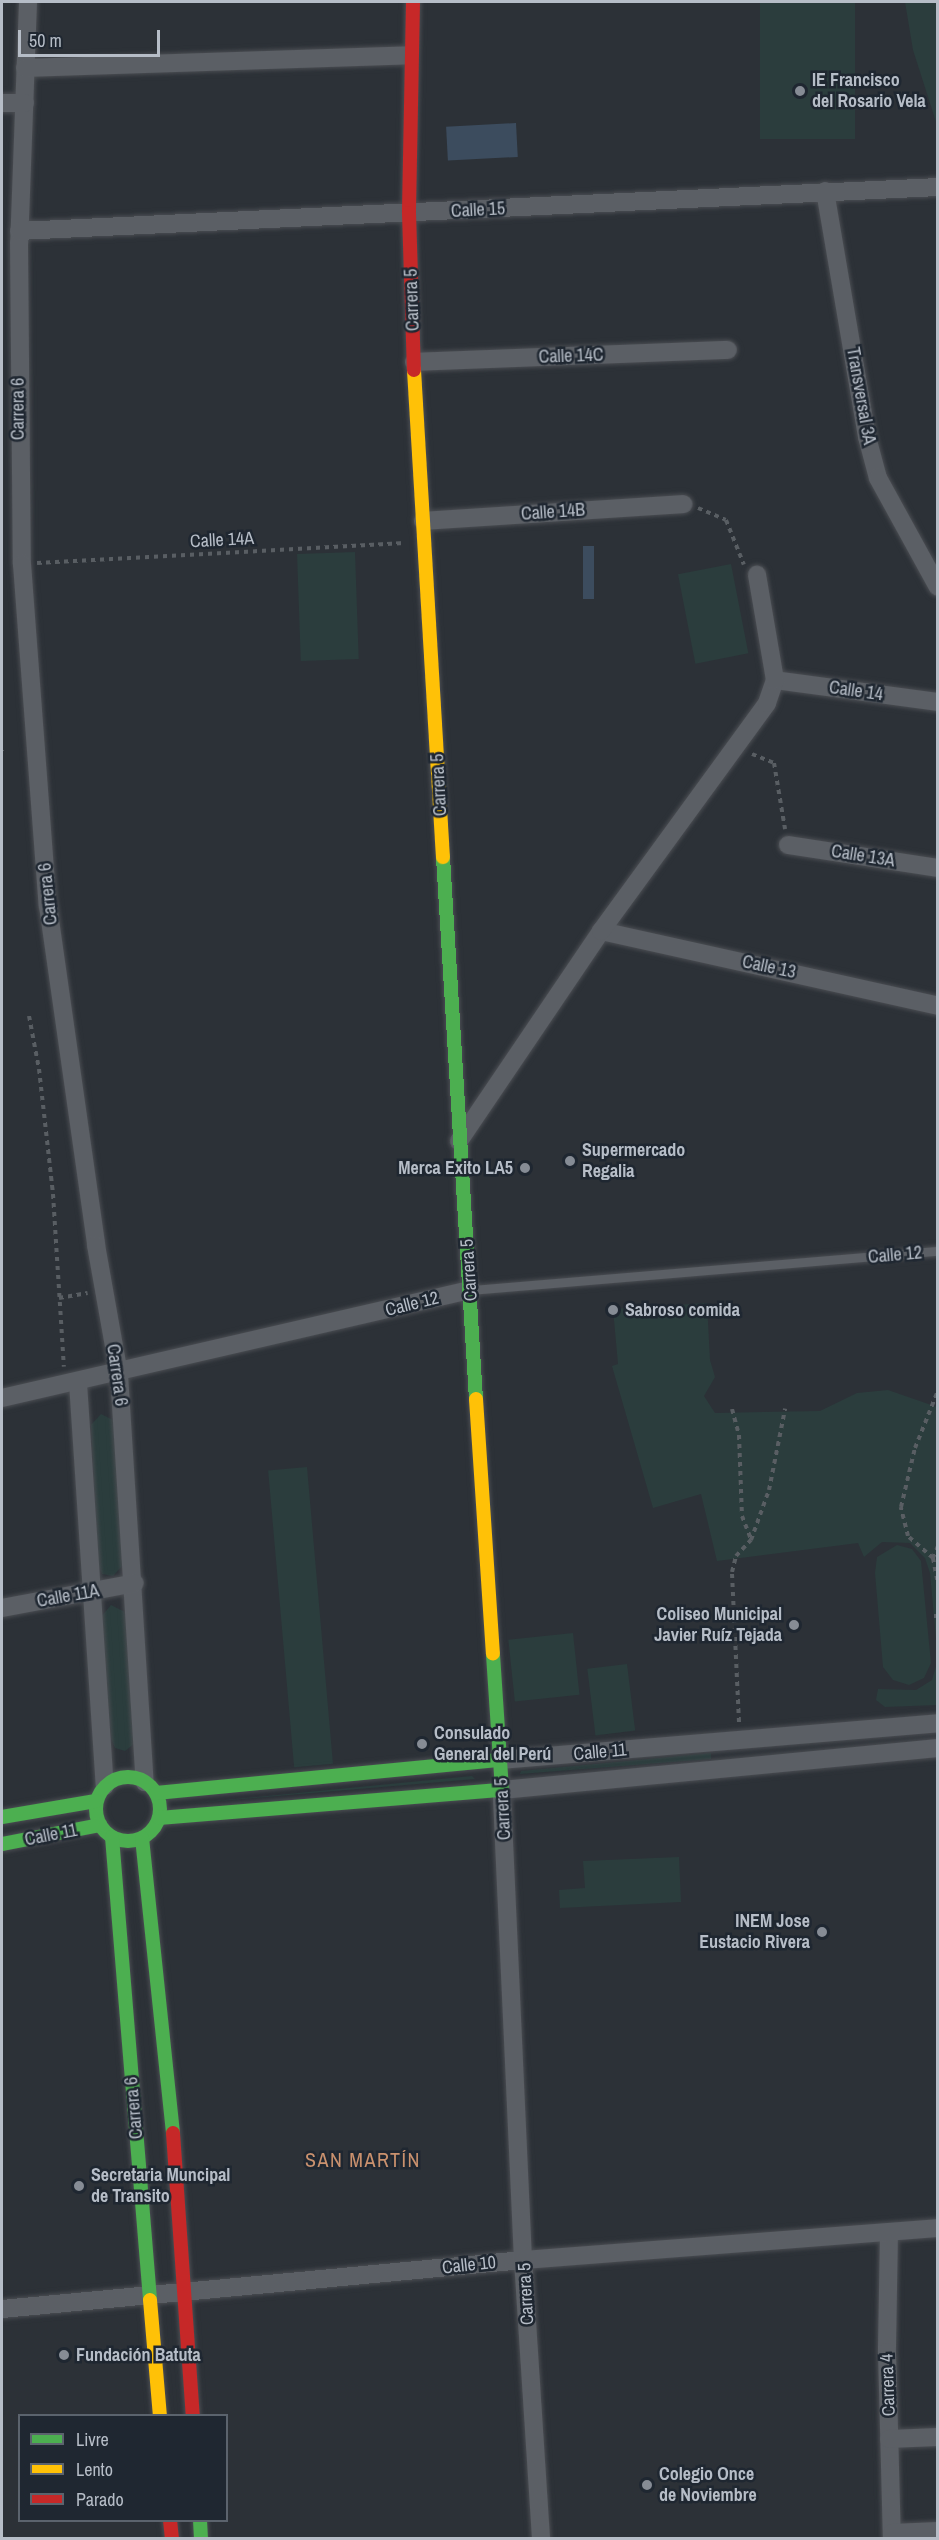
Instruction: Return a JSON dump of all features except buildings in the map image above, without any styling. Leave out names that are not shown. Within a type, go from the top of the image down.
[{"type":"street","name":"Carrera 6","points":[[28,2],[19,231],[18,449],[22,564],[48,906],[104,1291],[119,1374],[150,1787]]},
{"type":"street","name":"Carrera 5","points":[[413,2],[410,55],[409,213],[414,362],[459,1141],[471,1290],[502,1790],[524,2259],[541,2538]]},
{"type":"street","points":[[25,68],[410,55]]},
{"type":"street","points":[[2,103],[25,103]]},
{"type":"street","name":"Calle 15","points":[[19,231],[938,187]]},
{"type":"street","name":"Transversal 3A","points":[[825,191],[867,437],[878,478],[938,587]]},
{"type":"street","name":"Calle 14C","points":[[414,362],[728,350]]},
{"type":"street","name":"Calle 14B","points":[[423,521],[683,504]]},
{"type":"street","points":[[459,1141],[601,931],[767,703],[775,680],[757,575]]},
{"type":"street","name":"Calle 14","points":[[775,680],[938,702]]},
{"type":"street","name":"Calle 13A","points":[[788,845],[938,868]]},
{"type":"street","name":"Calle 13","points":[[601,931],[938,1006]]},
{"type":"street","name":"Calle 12","points":[[2,1398],[119,1374],[471,1290]]},
{"type":"street","points":[[72,1384],[90,1593],[100,1825],[112,1837],[122,1840],[142,1838],[159,1818],[150,1787],[119,1778],[100,1794]]},
{"type":"street","name":"Calle 11A","points":[[2,1608],[135,1583]]},
{"type":"street","name":"Calle 11","points":[[150,1787],[740,1741],[938,1723]]},
{"type":"street","points":[[740,1741],[743,1767]]},
{"type":"street","name":"Calle 11","points":[[159,1818],[502,1790],[938,1748]]},
{"type":"street","name":"Calle 11","points":[[2,1817],[100,1794]]},
{"type":"street","name":"Calle 11","points":[[2,1844],[100,1825]]},
{"type":"street","name":"Carrera 6","points":[[112,1837],[160,2414]]},
{"type":"street","name":"Carrera 6","points":[[142,1838],[186,2294],[193,2414]]},
{"type":"street","name":"Calle 10","points":[[2,2309],[149,2294],[186,2294],[524,2259],[938,2228]]},
{"type":"street","name":"Carrera 4","points":[[889,2232],[889,2439],[892,2536]]},
{"type":"street","points":[[889,2439],[938,2437]]},
{"type":"street","points":[[170,2522],[172,2538]]},
{"type":"street","points":[[200,2522],[201,2538]]},
{"type":"street","points":[[892,2536],[938,2531]]},
{"type":"lane","name":"Calle 12","points":[[471,1290],[938,1251]]},
{"type":"path","points":[[683,504],[726,520],[741,561],[757,575]]},
{"type":"path","name":"Calle 14A","points":[[22,564],[425,542]]},
{"type":"path","points":[[730,754],[762,756],[774,763],[788,845]]},
{"type":"path","points":[[29,1016],[46,1125],[59,1298],[72,1384]]},
{"type":"path","points":[[59,1298],[104,1291]]},
{"type":"path","points":[[933,1558],[908,1536],[901,1507],[915,1448],[937,1393]]},
{"type":"path","points":[[740,1741],[732,1572],[736,1556],[751,1540],[769,1490],[785,1408]]},
{"type":"path","points":[[732,1409],[739,1435],[742,1516],[751,1540]]},
{"type":"path","points":[[938,1546],[933,1558],[938,1584]]},
{"type":"shaded area","points":[[760,2],[855,2],[855,139],[760,139]]},
{"type":"shaded area","points":[[905,2],[937,2],[937,125],[913,50]]},
{"type":"shaded area","points":[[355,552],[359,659],[301,661],[297,554]]},
{"type":"shaded area","points":[[731,564],[748,653],[695,664],[678,574]]},
{"type":"shaded area","points":[[707,1303],[710,1360],[715,1377],[704,1396],[715,1413],[820,1411],[857,1393],[888,1390],[937,1407],[937,1650],[930,1573],[925,1558],[910,1543],[882,1542],[864,1557],[858,1543],[717,1561],[701,1494],[653,1508],[612,1366],[618,1364],[613,1309]]},
{"type":"shaded area","points":[[101,1414],[115,1421],[123,1565],[113,1576],[102,1574],[98,1564],[91,1425]]},
{"type":"shaded area","points":[[307,1467],[333,1764],[294,1767],[268,1470]]},
{"type":"shaded area","points":[[897,1545],[912,1549],[921,1561],[931,1663],[924,1678],[909,1685],[893,1680],[883,1667],[875,1573],[877,1557]]},
{"type":"shaded area","points":[[111,1605],[125,1612],[134,1744],[125,1751],[115,1748],[111,1738],[101,1617]]},
{"type":"shaded area","points":[[573,1633],[579,1695],[515,1701],[508,1640]]},
{"type":"shaded area","points":[[937,1663],[937,1705],[885,1707],[876,1700],[878,1689],[916,1690],[932,1680]]},
{"type":"shaded area","points":[[627,1664],[635,1731],[595,1735],[587,1669]]},
{"type":"shaded area","points":[[711,1753],[711,1759],[520,1774],[521,1771]]},
{"type":"shaded area","points":[[472,1776],[475,1779],[173,1805]]},
{"type":"shaded area","points":[[679,1857],[681,1902],[560,1908],[559,1890],[585,1888],[583,1861]]},
{"type":"water","points":[[516,123],[518,157],[448,161],[446,127]]},
{"type":"water","points":[[583,546],[594,546],[594,599],[583,599]]},
{"type":"traffic: fast","points":[[443,857],[476,1399]]},
{"type":"traffic: fast","points":[[159,1818],[502,1790],[493,1653]]},
{"type":"traffic: fast","points":[[156,1793],[500,1760]]},
{"type":"traffic: fast","points":[[122,1777],[134,1777],[151,1786],[158,1797],[160,1809],[158,1821],[151,1832],[134,1841],[122,1841],[110,1836],[101,1827],[96,1815],[96,1803],[101,1791],[110,1782],[122,1777]]},
{"type":"traffic: fast","points":[[2,1817],[96,1801]]},
{"type":"traffic: fast","points":[[2,1844],[100,1825]]},
{"type":"traffic: fast","points":[[112,1837],[150,2300]]},
{"type":"traffic: fast","points":[[142,1838],[173,2133]]},
{"type":"traffic: fast","points":[[200,2522],[201,2538]]},
{"type":"traffic: slow","points":[[414,370],[443,857]]},
{"type":"traffic: slow","points":[[476,1399],[493,1653]]},
{"type":"traffic: slow","points":[[150,2300],[160,2414]]},
{"type":"traffic: jam","points":[[413,2],[409,213],[414,370]]},
{"type":"traffic: jam","points":[[173,2133],[193,2414]]},
{"type":"traffic: jam","points":[[170,2522],[172,2538]]},
{"type":"place","name":"IE Francisco del Rosario Vela","points":[[800,91]]},
{"type":"place","name":"Supermercado Regalia","points":[[570,1161]]},
{"type":"place","name":"Merca Exito LA5","points":[[525,1168]]},
{"type":"place","name":"Sabroso comida","points":[[613,1310]]},
{"type":"place","name":"Coliseo Municipal Javier Ruíz Tejada","points":[[794,1625]]},
{"type":"place","name":"Consulado General del Perú","points":[[422,1744]]},
{"type":"place","name":"INEM Jose Eustacio Rivera","points":[[822,1932]]},
{"type":"place","name":"Secretaria Muncipal de Transito","points":[[79,2186]]},
{"type":"place","name":"Fundación Batuta","points":[[64,2355]]},
{"type":"place","name":"Colegio Once de Noviembre","points":[[647,2485]]},
{"type":"district","name":"SAN MARTÍN","points":[[363,2159]]}]
